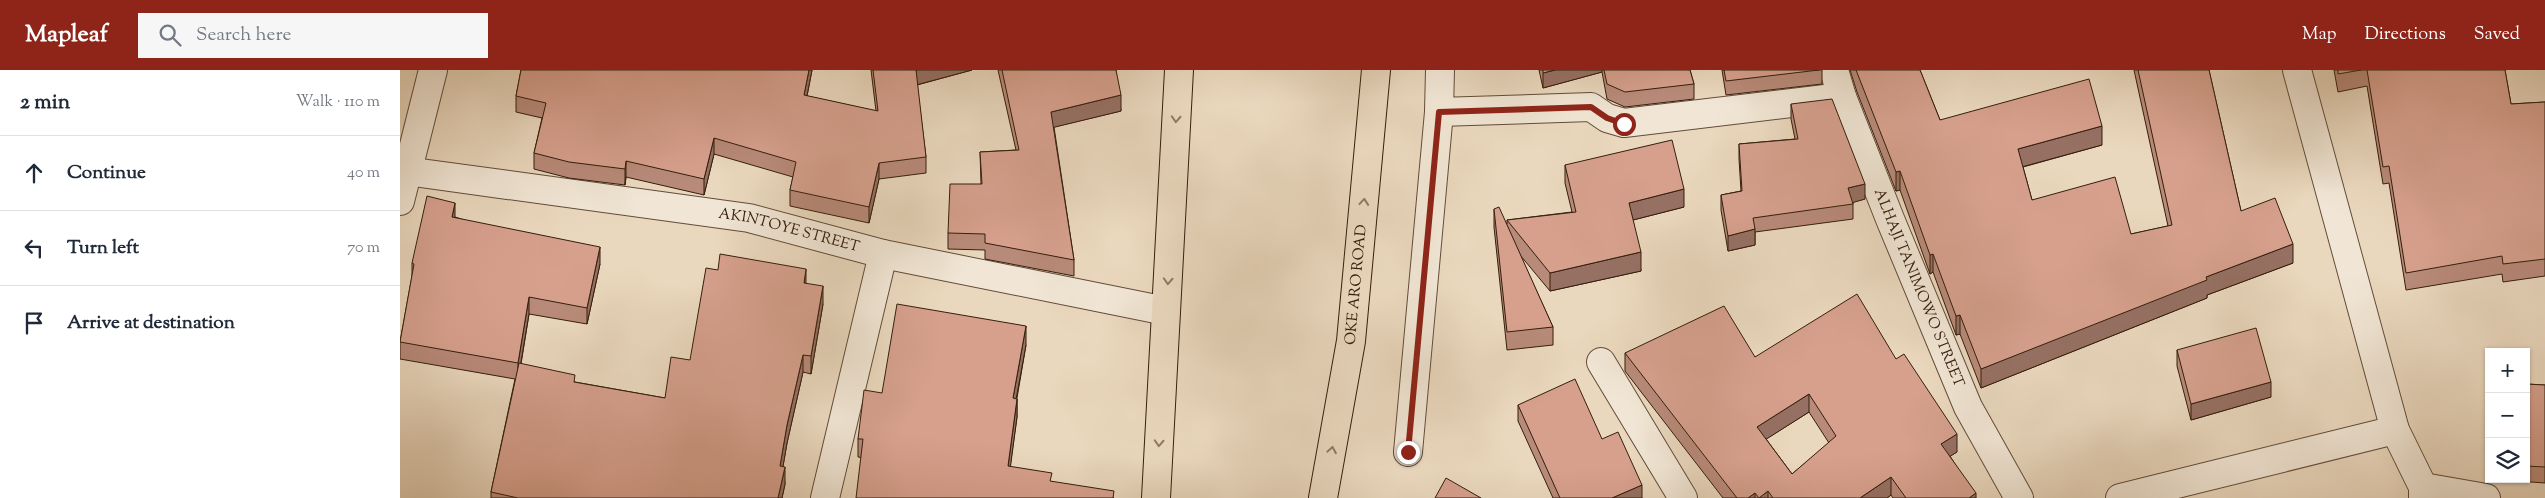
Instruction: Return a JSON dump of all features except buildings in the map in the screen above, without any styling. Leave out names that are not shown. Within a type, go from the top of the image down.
[{"type":"main road","points":[[1156,498],[1179,70]]},
{"type":"main road","name":"OKE ARO ROAD","points":[[1323,498],[1351,341],[1376,70]]},
{"type":"street","points":[[400,202],[406,172],[408,132],[433,70]]},
{"type":"street","points":[[1408,452],[1439,112],[1440,70]]},
{"type":"street","name":"ALHAJI TANIMOWO STREET","points":[[1834,70],[1842,97],[1968,407],[2019,498]]},
{"type":"street","points":[[2297,70],[2395,430],[2423,493],[2486,498]]},
{"type":"street","points":[[1439,112],[1591,107],[1607,118],[1624,124],[1842,97]]},
{"type":"street","name":"AKINTOYE STREET","points":[[406,172],[749,218],[883,254],[1166,311]]},
{"type":"street","points":[[825,498],[883,254]]},
{"type":"street","points":[[1601,362],[1683,498]]},
{"type":"street","points":[[2120,498],[2395,430]]},
{"type":"route","points":[[1408,452],[1439,112],[1591,107],[1607,118],[1624,124]]}]
